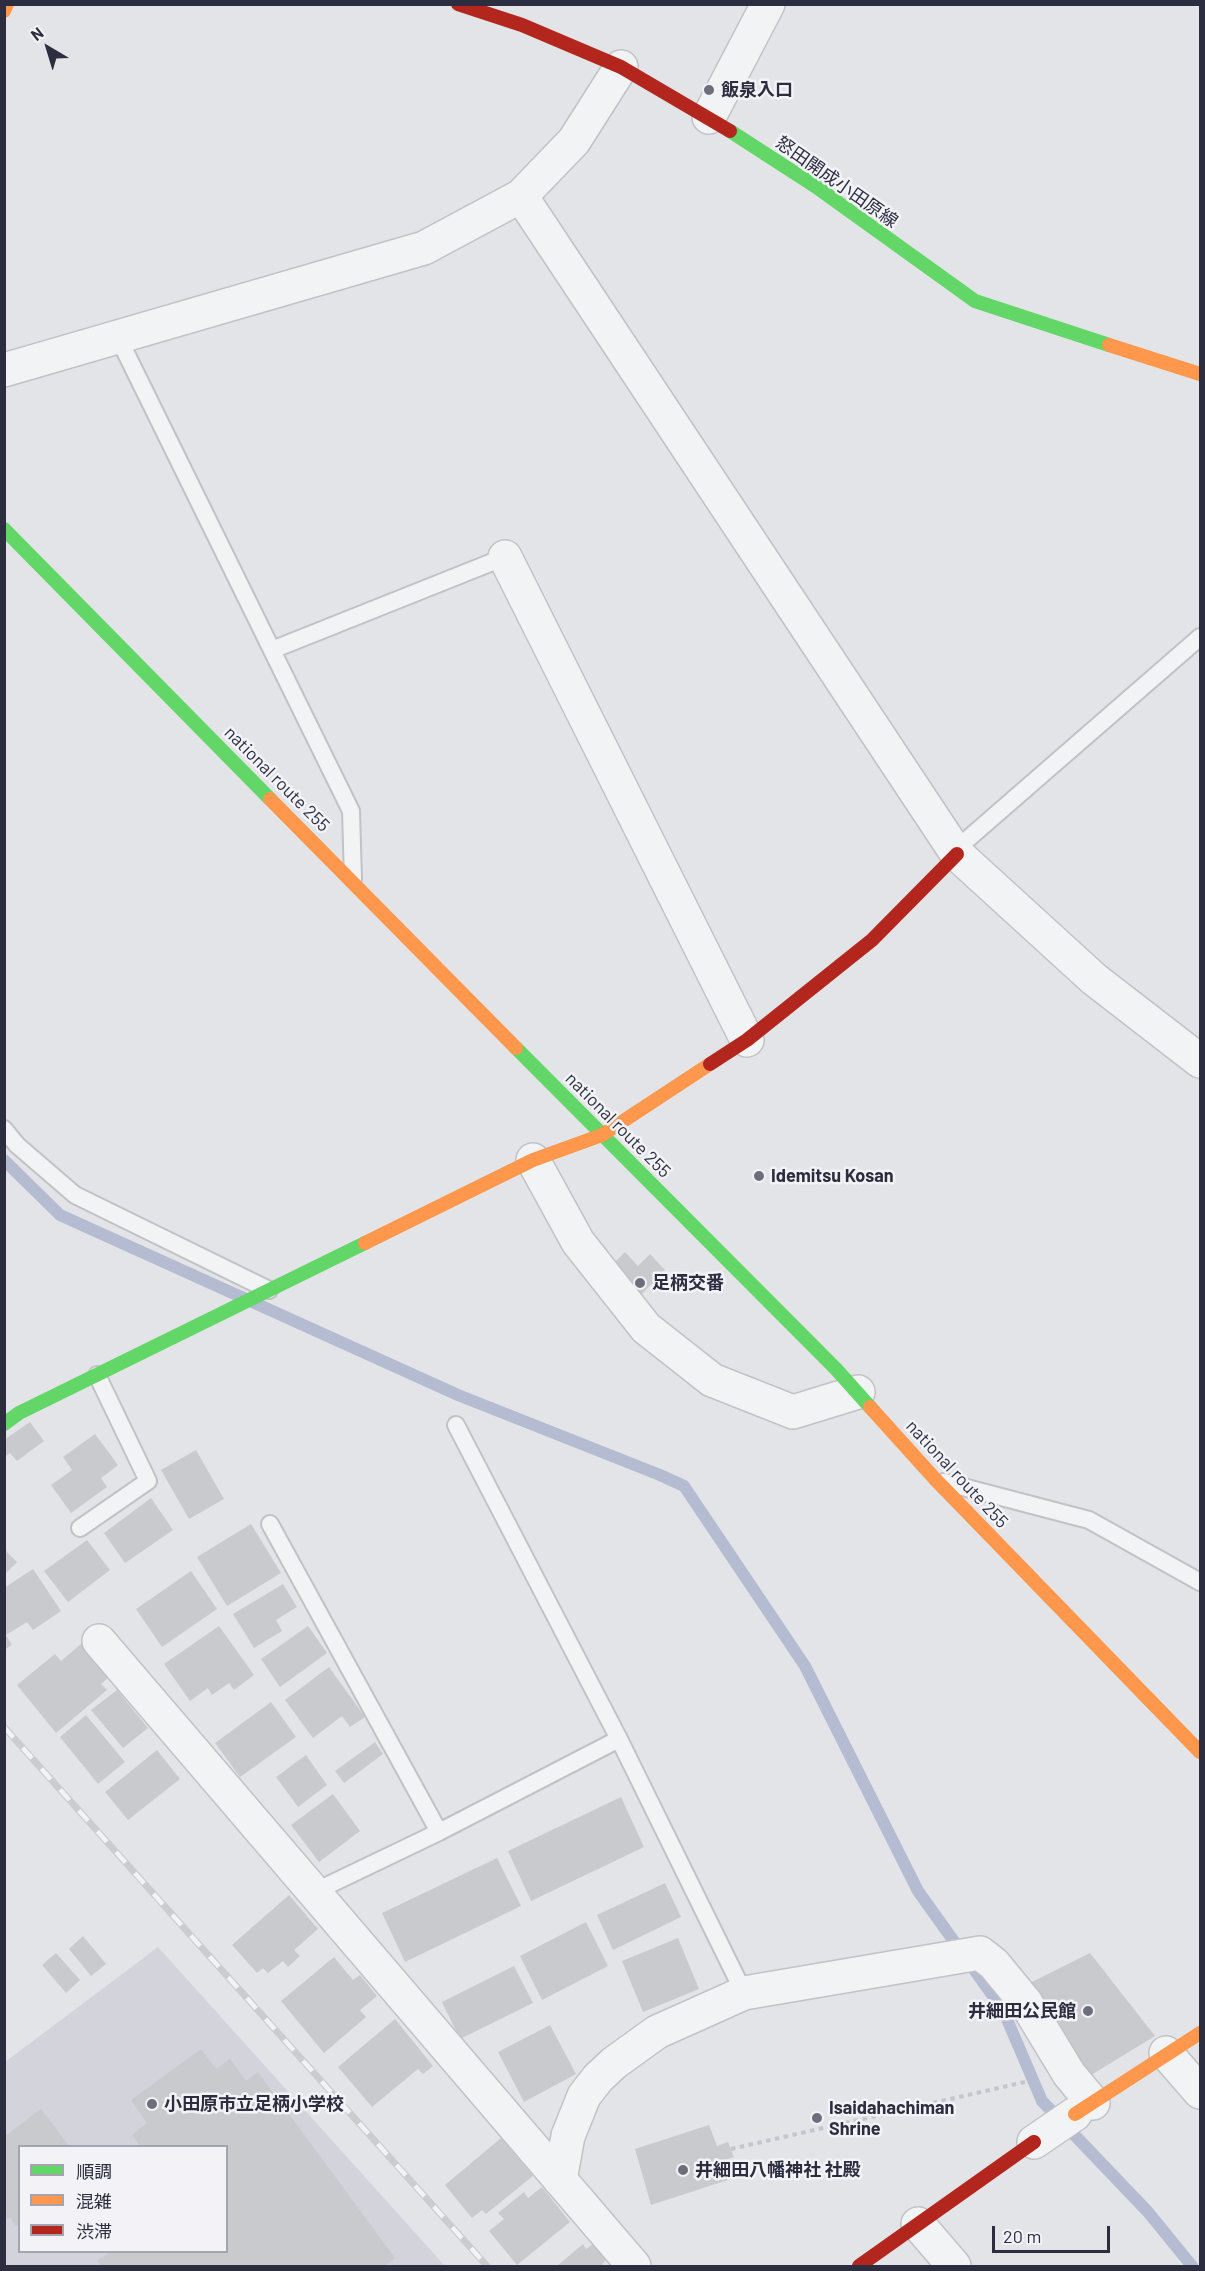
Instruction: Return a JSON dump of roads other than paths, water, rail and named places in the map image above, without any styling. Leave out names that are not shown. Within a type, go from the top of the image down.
[{"type":"main road","points":[[4,11],[8,4]]},
{"type":"main road","name":"怒田開成小田原線","points":[[458,4],[522,25],[621,68],[709,117],[815,186],[975,301],[1200,374]]},
{"type":"main road","name":"national route 255","points":[[4,528],[858,1392],[935,1479],[1200,1752]]},
{"type":"main road","points":[[4,1424],[18,1413],[533,1160],[602,1135],[747,1040],[872,940],[956,853]]},
{"type":"main road","points":[[1084,2108],[1200,2033]]},
{"type":"main road","points":[[858,2266],[1034,2142]]},
{"type":"street","points":[[709,117],[768,4]]},
{"type":"street","points":[[4,370],[424,248],[521,196],[574,141],[621,68]]},
{"type":"street","points":[[521,196],[956,853],[1094,979],[1200,1061]]},
{"type":"street","points":[[505,557],[747,1040]]},
{"type":"street","points":[[533,1160],[578,1242],[646,1328],[712,1380],[794,1412],[858,1392]]},
{"type":"street","points":[[99,1641],[634,2266]]},
{"type":"street","points":[[561,2180],[568,2136],[584,2096],[614,2063],[657,2031],[744,1993],[980,1953],[994,1964],[1026,2003],[1069,2074],[1084,2108],[1034,2142]]},
{"type":"street","points":[[1166,2054],[1200,2092]]},
{"type":"street","points":[[918,2224],[954,2266]]},
{"type":"lane","points":[[118,337],[351,811],[353,882]]},
{"type":"lane","points":[[272,650],[505,557]]},
{"type":"lane","points":[[956,853],[1200,637]]},
{"type":"lane","points":[[4,1129],[17,1145],[75,1195],[269,1290]]},
{"type":"lane","points":[[80,1528],[147,1481],[97,1375]]},
{"type":"lane","points":[[456,1425],[619,1739],[744,1993]]},
{"type":"lane","points":[[935,1479],[1089,1520],[1200,1582]]},
{"type":"lane","points":[[270,1524],[439,1833]]},
{"type":"lane","points":[[314,1892],[439,1833],[619,1739]]},
{"type":"waterway","points":[[4,1160],[60,1215],[458,1395],[684,1486],[805,1666],[918,1891],[1003,2010],[1042,2101],[1148,2212],[1192,2266]]},
{"type":"railway","points":[[4,1727],[487,2266]]},
{"type":"place","name":"飯泉入口","points":[[709,90]]},
{"type":"place","name":"Idemitsu Kosan","points":[[759,1176]]},
{"type":"place","name":"足柄交番","points":[[640,1283]]},
{"type":"place","name":"井細田公民館","points":[[1088,2011]]},
{"type":"place","name":"小田原市立足柄小学校","points":[[152,2104]]},
{"type":"place","name":"Isaidahachiman Shrine","points":[[817,2118]]},
{"type":"place","name":"井細田八幡神社 社殿","points":[[683,2170]]}]
